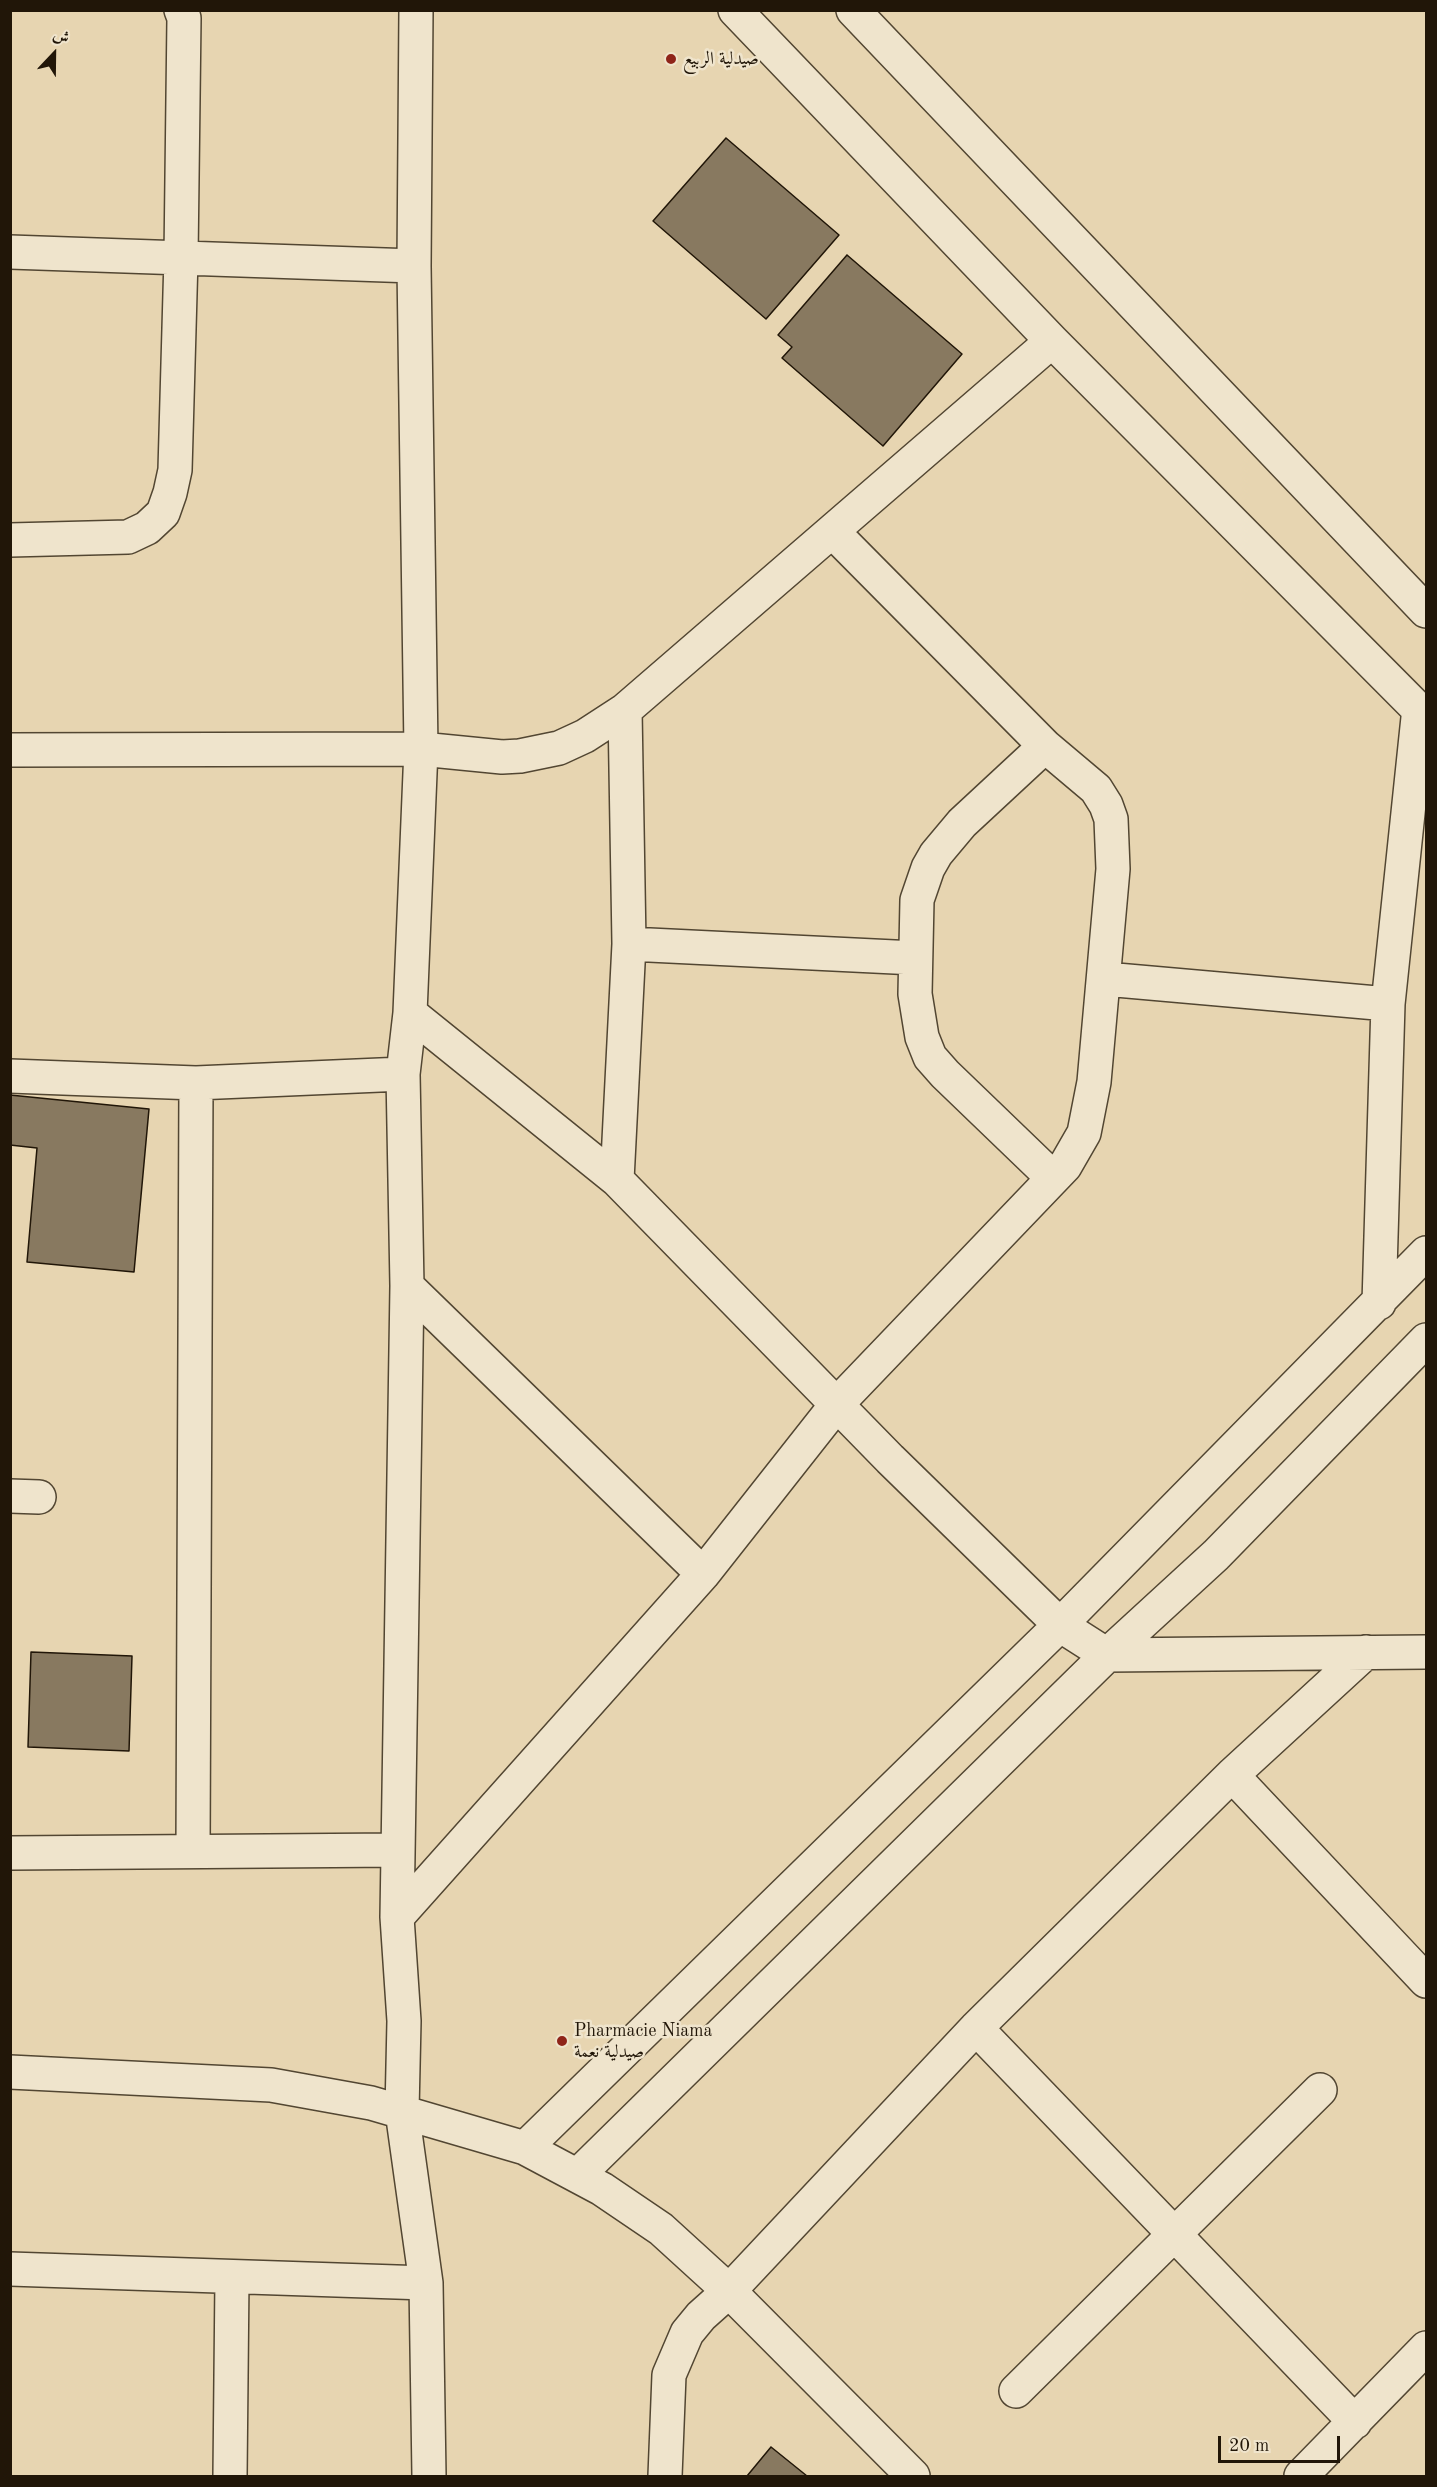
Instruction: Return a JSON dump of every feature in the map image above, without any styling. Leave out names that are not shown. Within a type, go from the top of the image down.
[{"type":"street","points":[[10,540],[128,537],[147,528],[163,513],[175,470],[181,258],[184,18],[182,10]]},
{"type":"street","points":[[416,10],[414,266],[421,749],[410,1013],[402,1074],[407,1286],[397,1917],[404,2021],[402,2111],[426,2283],[429,2476]]},
{"type":"street","points":[[735,10],[1052,341],[1423,713],[1388,1004],[1379,1303]]},
{"type":"street","points":[[853,10],[1426,611]]},
{"type":"street","points":[[10,252],[414,266]]},
{"type":"street","points":[[10,750],[421,749],[502,757],[538,753],[585,736],[625,711],[1052,341]]},
{"type":"street","points":[[397,1917],[703,1574],[837,1404],[1077,1149],[1089,1116],[1106,980],[1113,869],[1109,812],[1096,789],[1045,747],[833,532]]},
{"type":"street","points":[[617,1179],[629,944],[625,711]]},
{"type":"street","points":[[1045,747],[962,823],[936,854],[921,884],[917,900],[915,958],[917,1016],[930,1057],[1052,1177]]},
{"type":"street","points":[[629,944],[915,958]]},
{"type":"street","points":[[1106,980],[1388,1004]]},
{"type":"street","points":[[410,1013],[617,1179],[837,1404],[1059,1625],[1107,1655],[1426,1652]]},
{"type":"street","points":[[10,1076],[196,1083],[402,1074]]},
{"type":"street","points":[[193,1851],[196,1083]]},
{"type":"street","points":[[525,2148],[1059,1625],[1426,1253]]},
{"type":"street","points":[[407,1286],[703,1574]]},
{"type":"street","points":[[578,2175],[1107,1655],[1216,1555],[1426,1340]]},
{"type":"street","points":[[665,2476],[667,2400],[673,2362],[687,2333],[701,2316],[729,2291],[976,2028],[1232,1775],[1366,1652]]},
{"type":"street","points":[[1232,1775],[1426,1981]]},
{"type":"street","points":[[10,1852],[397,1850]]},
{"type":"street","points":[[976,2028],[1354,2422]]},
{"type":"street","points":[[10,2072],[271,2085],[402,2111],[525,2148],[578,2175],[642,2215],[729,2291],[913,2476]]},
{"type":"street","points":[[1016,2391],[1320,2090]]},
{"type":"street","points":[[10,2269],[426,2283]]},
{"type":"street","points":[[230,2476],[232,2278]]},
{"type":"street","points":[[1300,2476],[1426,2348]]},
{"type":"building","points":[[726,138],[839,235],[766,319],[653,221]]},
{"type":"building","points":[[847,255],[962,354],[883,446],[782,358],[792,347],[778,335]]},
{"type":"building","points":[[10,1095],[149,1109],[134,1272],[27,1262],[37,1148],[10,1145]]},
{"type":"building","points":[[31,1652],[132,1656],[129,1751],[28,1747]]},
{"type":"building","points":[[771,2447],[807,2476],[747,2476]]},
{"type":"place","name":"صيدلية الربيع","points":[[671,59]]},
{"type":"place","name":"Pharmacie Niama صيدلية نعمة","points":[[562,2041]]}]
